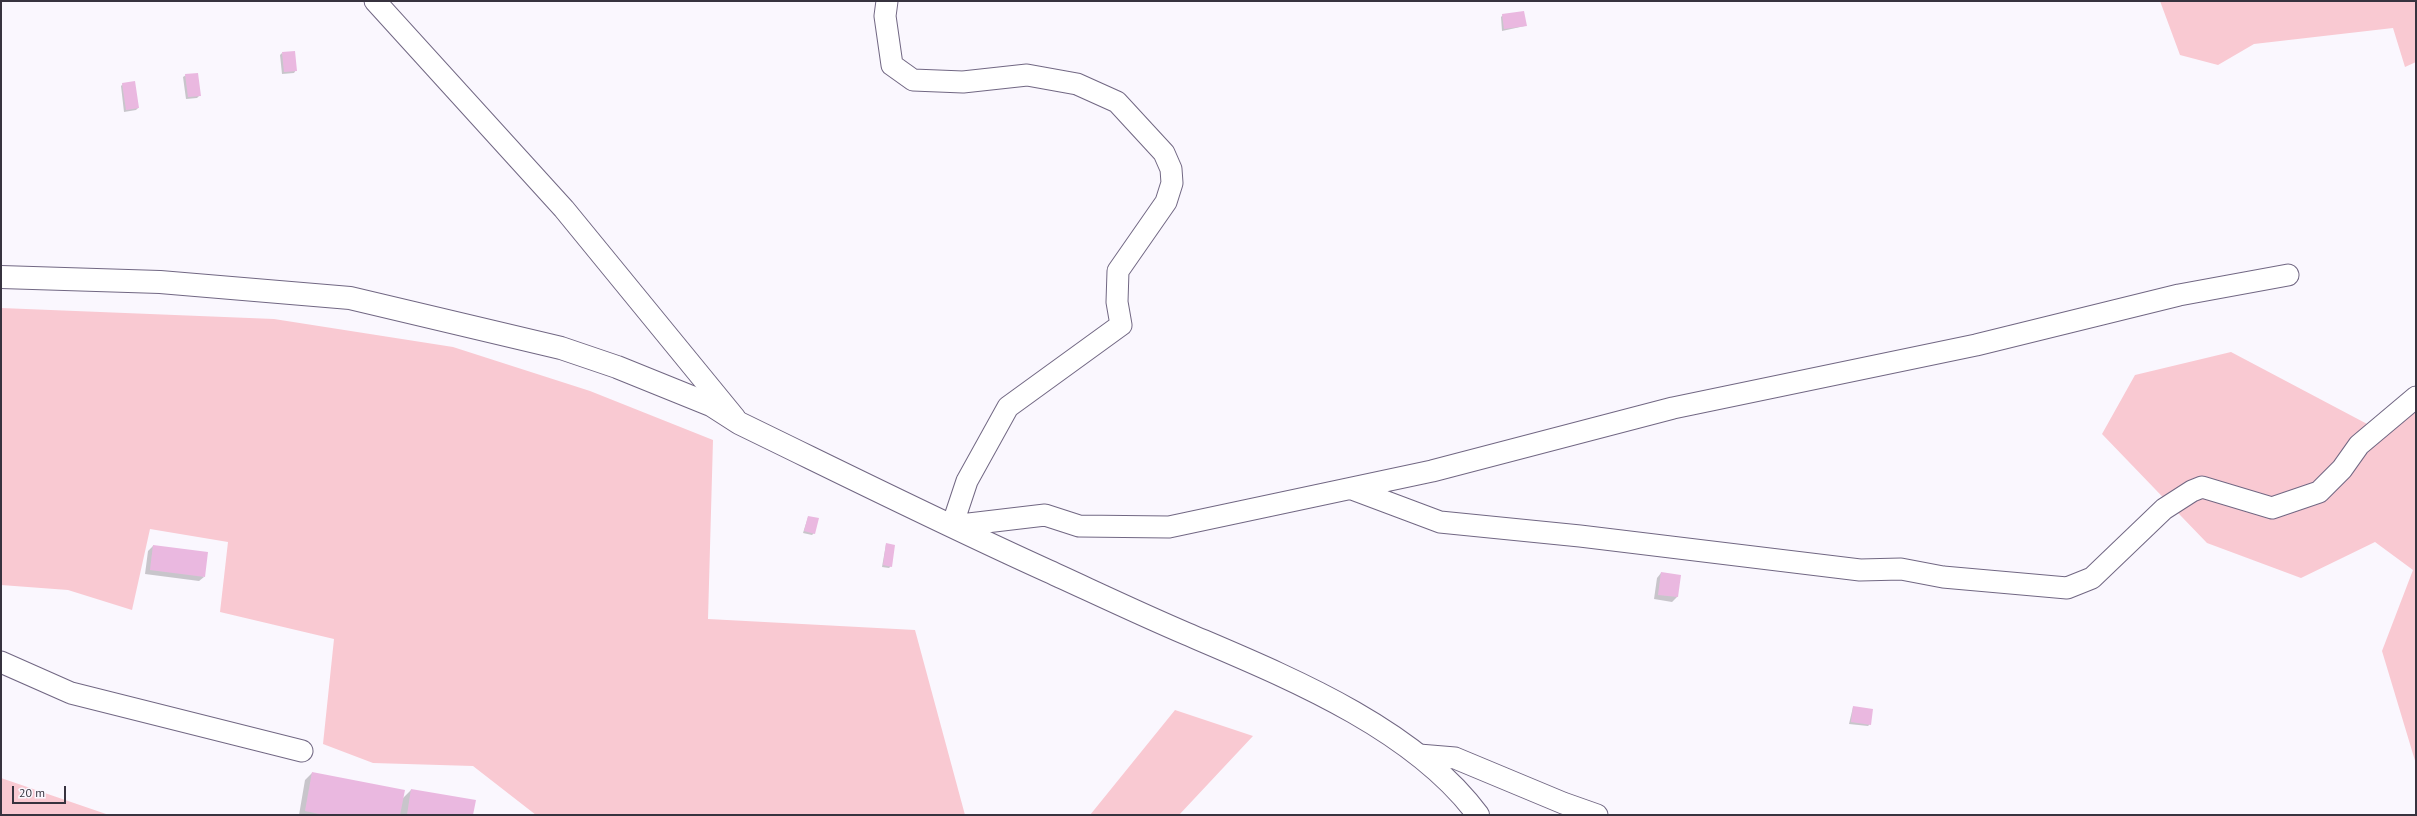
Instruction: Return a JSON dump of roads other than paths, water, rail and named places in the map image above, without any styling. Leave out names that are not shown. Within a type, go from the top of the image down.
[{"type":"main road","points":[[1,277],[160,282],[350,298],[561,348],[617,367],[711,405],[739,423],[1033,565],[1251,662],[1322,697],[1387,733],[1419,755],[1440,773],[1478,815]]},
{"type":"street","points":[[375,1],[564,209],[739,423]]},
{"type":"street","points":[[887,1],[885,16],[892,65],[913,80],[963,82],[1027,76],[1076,84],[1117,102],[1164,153],[1171,169],[1172,183],[1166,202],[1118,271],[1117,302],[1120,325],[1008,407],[967,481],[952,526],[1045,515],[1080,526],[1169,527],[1432,471],[1673,408],[1976,345],[2179,295],[2288,275]]},
{"type":"street","points":[[1352,489],[1440,522],[1580,536],[1860,570],[1900,569],[1943,577],[2068,588],[2092,578],[2164,510],[2192,491],[2202,487],[2272,508],[2319,492],[2342,469],[2359,445],[2416,397]]},
{"type":"street","points":[[1,662],[71,693],[302,751]]},
{"type":"street","points":[[1419,755],[1454,758],[1563,803],[1597,815]]}]
